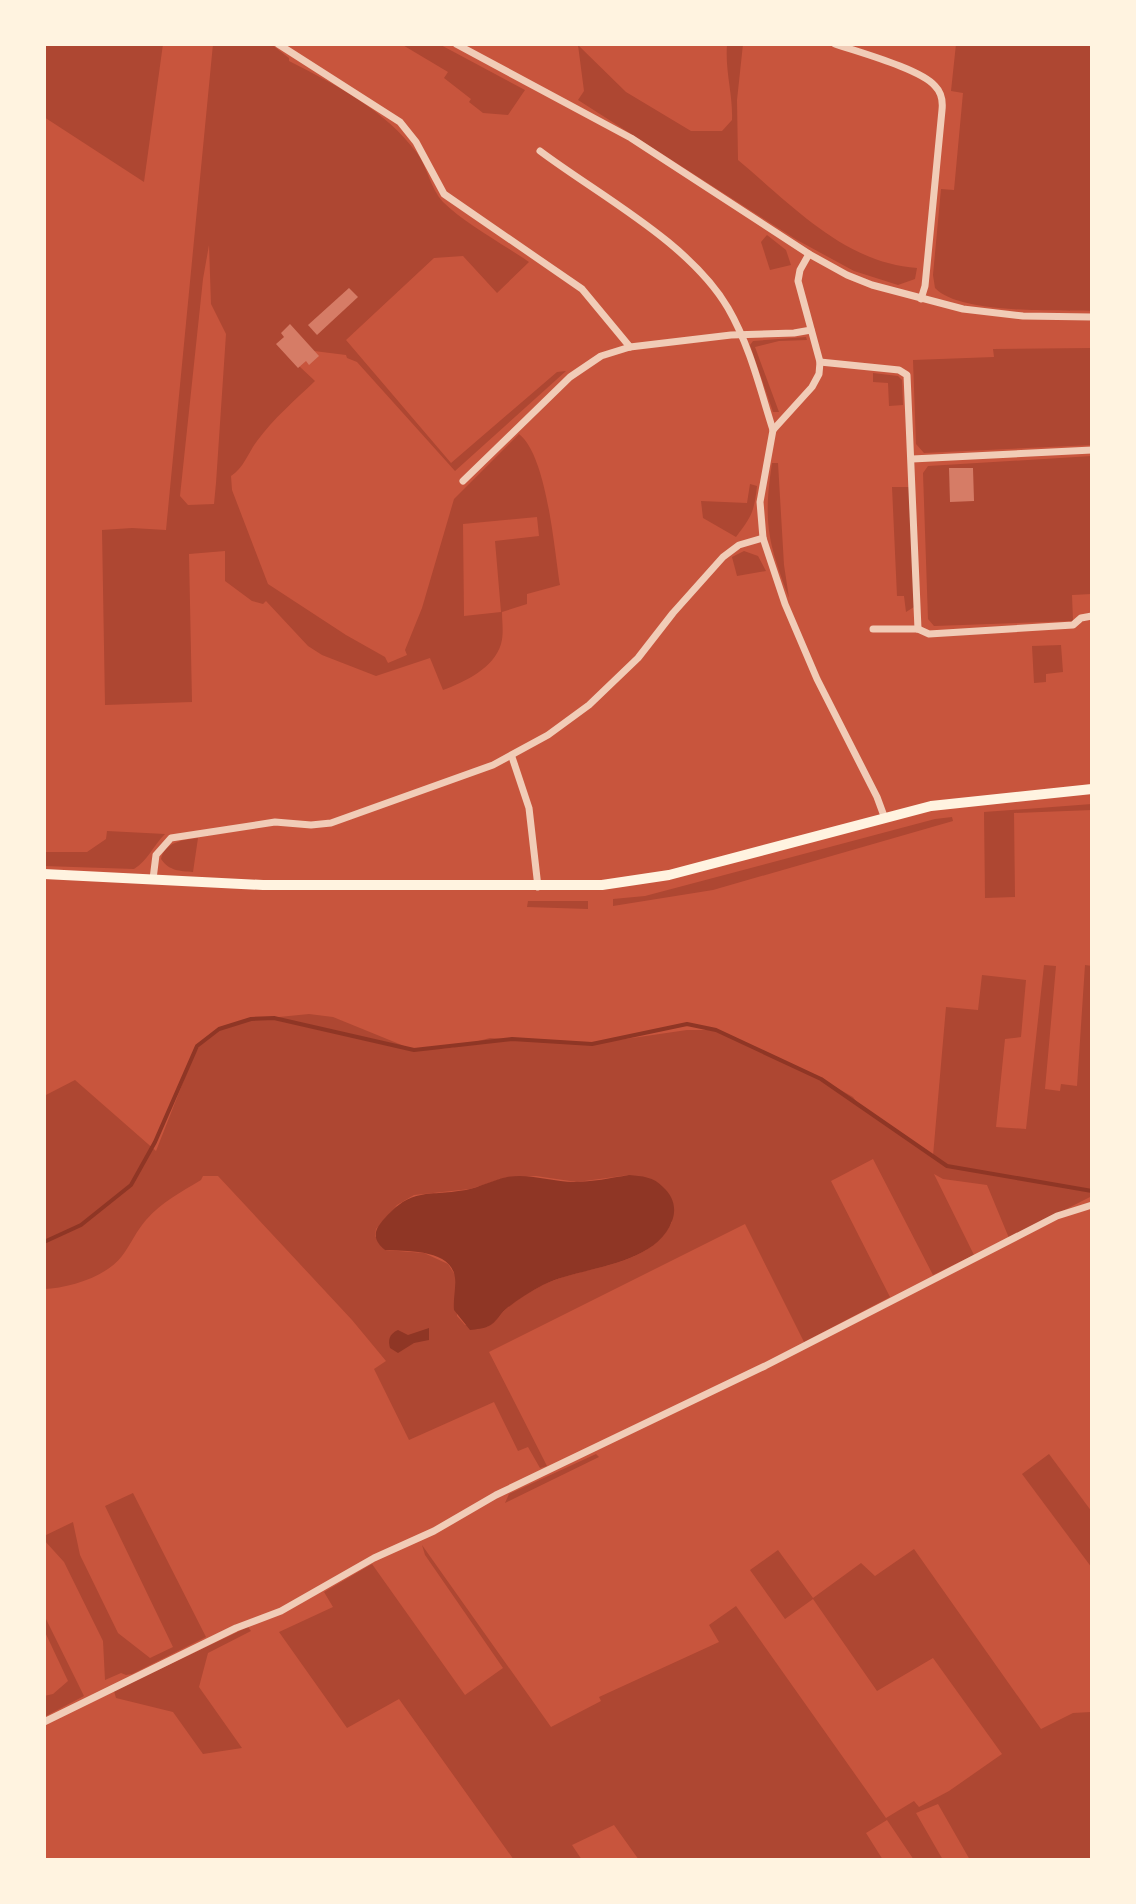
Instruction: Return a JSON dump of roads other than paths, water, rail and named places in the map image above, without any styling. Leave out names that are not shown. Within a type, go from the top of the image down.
[{"type":"main road","points":[[44,874],[263,885],[602,885],[669,875],[884,816],[961,801],[1092,789]]},
{"type":"street","points":[[278,44],[400,122],[416,142],[444,194],[582,289],[630,347]]},
{"type":"street","points":[[456,44],[631,138],[809,254],[858,280],[921,299],[997,314],[1092,317]]},
{"type":"street","points":[[835,44],[921,75],[937,87],[941,96],[925,286],[921,299]]},
{"type":"street","points":[[540,151],[690,261],[718,294],[741,335],[773,430],[760,502],[763,538],[785,604],[817,679],[884,816]]},
{"type":"street","points":[[773,430],[812,387],[819,374],[820,362],[798,281],[809,254]]},
{"type":"street","points":[[463,481],[577,371],[601,356],[630,347],[811,330]]},
{"type":"street","points":[[820,362],[906,373],[918,629]]},
{"type":"street","points":[[912,459],[1092,450]]},
{"type":"street","points":[[153,879],[156,855],[171,838],[268,823],[331,823],[512,757],[589,705],[617,679],[649,646],[708,572],[733,548],[763,538]]},
{"type":"street","points":[[873,629],[918,629],[929,634],[1031,628],[1073,625],[1081,618],[1092,616]]},
{"type":"street","points":[[512,757],[529,808],[538,887]]},
{"type":"street","points":[[44,1722],[236,1628],[281,1611],[374,1558],[434,1531],[514,1486],[765,1366],[1057,1216],[1092,1205]]},
{"type":"waterway","points":[[44,1242],[81,1225],[131,1185],[155,1142],[197,1046],[219,1029],[251,1019],[274,1018],[414,1050],[512,1039],[592,1044],[687,1024],[716,1030],[821,1079],[947,1166],[1092,1191]]}]
